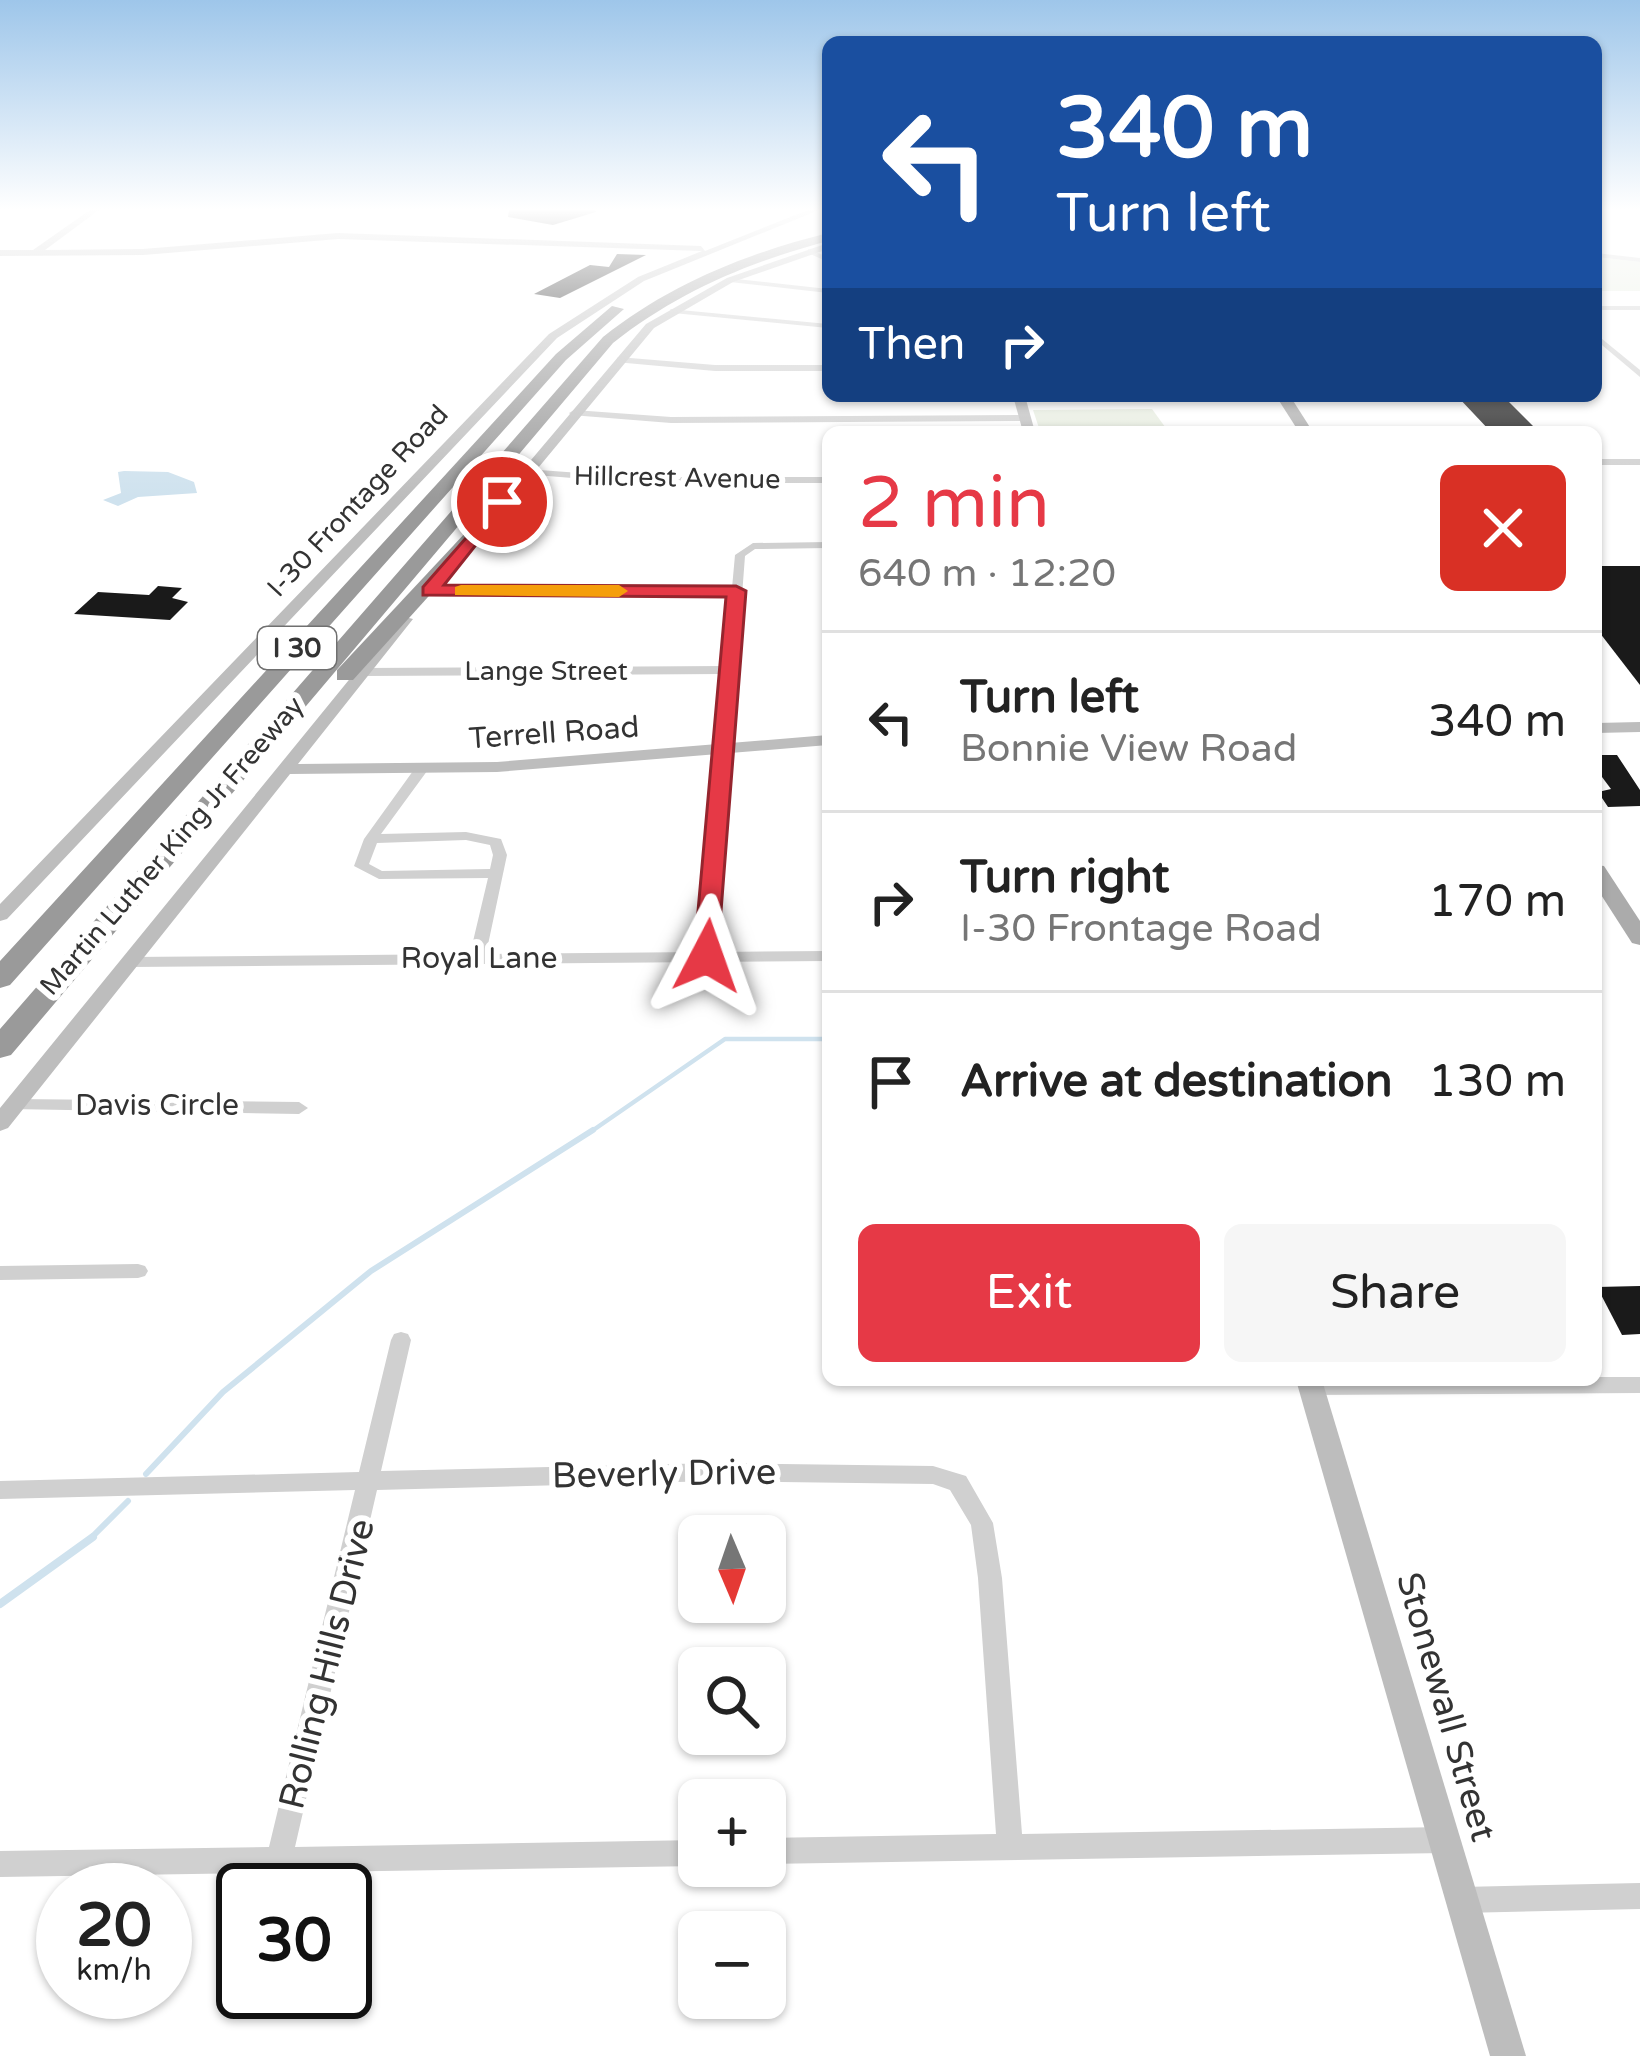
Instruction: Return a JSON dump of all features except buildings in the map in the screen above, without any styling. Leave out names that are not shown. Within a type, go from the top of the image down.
[{"type":"highway","name":"Martin Luther King Jr Freeway","points":[[0,980],[575,342],[626,306]]},
{"type":"highway","name":"Martin Luther King Jr Freeway","points":[[0,1048],[608,340],[655,306]]},
{"type":"highway","points":[[417,514],[553,337]]},
{"type":"highway","points":[[115,912],[474,536]]},
{"type":"highway","points":[[0,948],[177,781]]},
{"type":"main road","name":"I-30 Frontage Road","points":[[0,915],[553,337],[599,306]]},
{"type":"main road","points":[[0,1123],[282,769],[618,360],[650,326],[683,306]]},
{"type":"main road","points":[[1602,728],[1640,727]]},
{"type":"main road","name":"Terrell Road","points":[[282,769],[497,767],[822,741]]},
{"type":"main road","points":[[1602,880],[1640,938]]},
{"type":"main road","name":"Stonewall Street","points":[[1312,1386],[1508,2056]]},
{"type":"street","points":[[1602,308],[1640,308]]},
{"type":"street","points":[[674,311],[822,325]]},
{"type":"street","points":[[1602,341],[1640,374]]},
{"type":"street","points":[[618,360],[715,368],[822,368]]},
{"type":"street","points":[[574,413],[671,420],[1027,425]]},
{"type":"street","points":[[1602,462],[1640,462]]},
{"type":"street","name":"Hillcrest Avenue","points":[[526,472],[634,480],[822,480]]},
{"type":"street","points":[[707,956],[741,552],[760,545],[822,545]]},
{"type":"street","points":[[429,591],[736,591]]},
{"type":"street","name":"Lange Street","points":[[363,672],[730,670]]},
{"type":"street","points":[[423,767],[370,838],[360,861],[371,873],[495,873]]},
{"type":"street","points":[[370,838],[488,839],[499,846],[477,958]]},
{"type":"street","name":"Royal Lane","points":[[130,962],[822,956]]},
{"type":"street","name":"Davis Circle","points":[[16,1105],[299,1108]]},
{"type":"street","points":[[0,1273],[138,1271]]},
{"type":"street","name":"Rolling Hills Drive","points":[[279,1860],[372,1480],[401,1340]]},
{"type":"street","points":[[1602,1385],[1640,1385]]},
{"type":"street","name":"Beverly Drive","points":[[0,1490],[736,1472],[933,1475],[958,1483],[982,1523],[990,1578],[1010,1844]]},
{"type":"street","points":[[786,1850],[1445,1840]]},
{"type":"street","points":[[0,1864],[678,1852]]},
{"type":"street","points":[[1462,1900],[1640,1896]]},
{"type":"shaded area","points":[[1152,409],[1164,426],[1038,426],[1033,410]]},
{"type":"water","points":[[118,472],[168,472],[194,482],[197,493],[138,497],[118,506],[103,500],[121,493]]},
{"type":"waterway","points":[[589,1133],[725,1039],[822,1039]]},
{"type":"waterway","points":[[146,1474],[223,1392],[371,1271],[593,1130]]},
{"type":"waterway","points":[[89,1540],[128,1501]]},
{"type":"waterway","points":[[89,1540],[93,1537]]},
{"type":"waterway","points":[[0,1604],[89,1540]]},
{"type":"slow traffic","points":[[461,591],[619,591]]},
{"type":"route","points":[[502,502],[429,591],[736,591],[707,956]]}]
